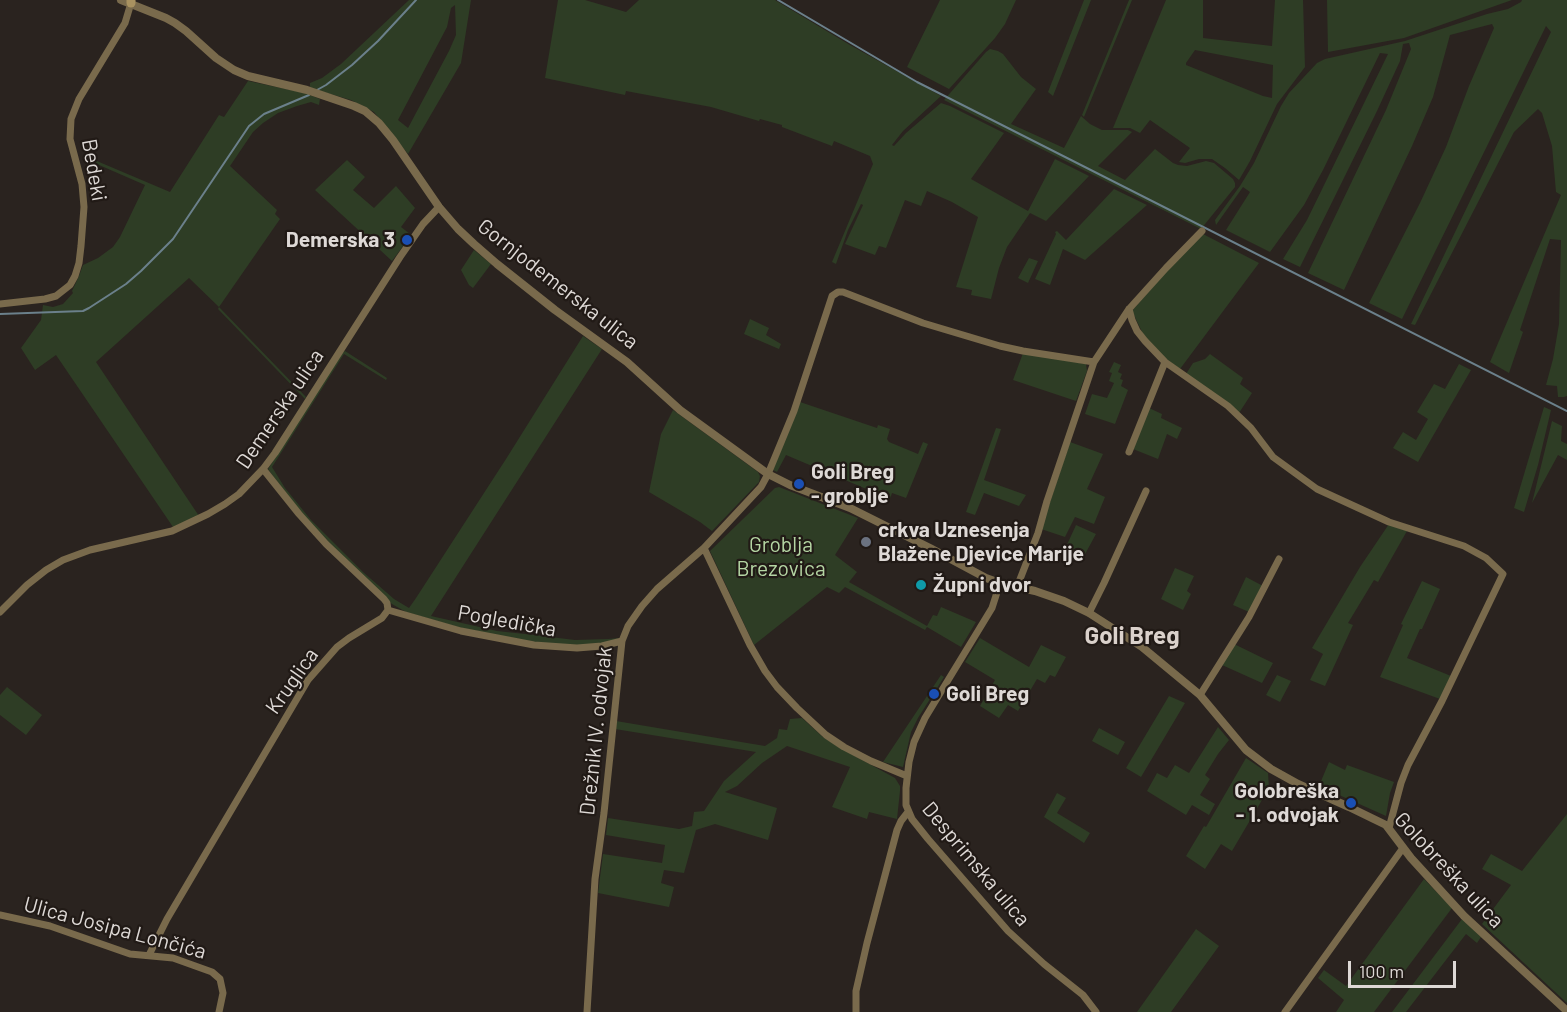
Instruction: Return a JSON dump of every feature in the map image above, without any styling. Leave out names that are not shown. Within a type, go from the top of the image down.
[{"type":"street","name":"Gornjodemerska ulica","points":[[128,1],[175,23],[216,58],[234,70],[248,76],[307,90],[354,106],[373,116],[393,140],[439,207],[458,229],[497,264],[555,310],[627,362],[680,410],[768,474]]},
{"type":"street","name":"Bedeki","points":[[0,304],[56,296],[70,285],[75,276],[79,262],[84,207],[82,184],[70,139],[71,119],[79,99],[125,23],[128,1]]},
{"type":"street","name":"Demerska ulica","points":[[0,612],[27,585],[63,560],[90,550],[172,531],[225,504],[239,494],[263,469],[400,257],[423,224],[439,207]]},
{"type":"street","points":[[1017,587],[1038,533],[1094,362],[1129,309],[1202,231]]},
{"type":"street","name":"Drežnik IV. odvojak","points":[[587,1012],[594,879],[604,813],[622,641],[628,626],[657,589],[704,548],[761,488],[794,411],[832,296],[843,292],[923,323],[1000,346],[1094,362]]},
{"type":"street","points":[[1129,309],[1137,331],[1165,362],[1233,410],[1274,457],[1317,489],[1389,522],[1464,546],[1486,558],[1503,574],[1408,765],[1389,828]]},
{"type":"street","points":[[1130,452],[1165,362]]},
{"type":"street","points":[[263,469],[326,544],[384,599],[388,610]]},
{"type":"street","name":"Golobreška ulica","points":[[768,474],[850,508],[986,578],[1045,594],[1089,613],[1156,658],[1200,696],[1246,750],[1271,769],[1389,828],[1402,848],[1464,916],[1567,1011]]},
{"type":"street","points":[[1089,613],[1146,491]]},
{"type":"street","points":[[704,548],[750,645],[777,687],[826,735],[871,761],[907,776]]},
{"type":"street","points":[[1200,696],[1249,617],[1279,559]]},
{"type":"street","name":"Desprimska ulica","points":[[1000,583],[992,608],[925,718],[914,742],[905,799],[908,812],[928,839],[1008,931],[1083,995],[1096,1012]]},
{"type":"street","name":"Pogledička","points":[[388,610],[461,631],[534,645],[577,648],[602,646],[622,641]]},
{"type":"street","name":"Kruglica","points":[[149,956],[167,919],[308,680],[337,647],[382,618],[388,610]]},
{"type":"street","points":[[856,1012],[856,991],[867,943],[897,830],[908,812]]},
{"type":"street","points":[[1286,1012],[1402,848]]},
{"type":"street","name":"Ulica Josipa Lončića","points":[[0,915],[51,926],[130,954],[173,958],[212,972],[220,979],[223,993],[219,1012]]},
{"type":"green space","points":[[409,0],[471,0],[461,63],[408,154],[374,112],[351,100],[310,88],[310,83],[322,78],[341,64]],"holes":[[[455,5],[456,35],[449,51],[408,128],[398,120],[447,27],[451,8]]]},
{"type":"green space","points":[[558,0],[585,0],[626,12],[639,0],[775,0],[941,96],[903,131],[892,145],[894,146],[941,103],[1004,133],[971,179],[1028,211],[1055,159],[1089,176],[1046,221],[1030,213],[1007,247],[991,299],[971,295],[972,290],[956,287],[978,217],[927,191],[921,206],[905,200],[886,248],[879,246],[875,255],[845,244],[863,205],[861,204],[848,230],[836,264],[832,262],[873,164],[870,156],[834,141],[832,146],[782,127],[782,125],[711,107],[626,91],[625,95],[545,78]]},
{"type":"green space","points":[[940,0],[1016,0],[1005,24],[995,38],[949,89],[907,67]]},
{"type":"green space","points":[[1084,0],[1091,0],[1053,96],[1048,92]]},
{"type":"green space","points":[[1129,0],[1132,0],[1084,117],[1082,115]]},
{"type":"green space","points":[[1166,0],[1203,0],[1203,38],[1272,46],[1275,0],[1303,0],[1305,67],[1277,104],[1239,180],[1212,159],[1179,162],[1190,148],[1150,120],[1140,133],[1130,128],[1113,128]],"holes":[[[1195,50],[1273,65],[1272,98],[1186,65],[1186,63]]]},
{"type":"green space","points":[[1327,0],[1512,0],[1404,38],[1328,52]]},
{"type":"green space","points":[[1522,0],[1567,0],[1567,396],[1564,397],[1558,397],[1557,386],[1546,385],[1559,324],[1561,240],[1550,239],[1520,330],[1523,332],[1509,373],[1490,362],[1561,195],[1556,192],[1552,146],[1542,113],[1538,109],[1514,132],[1415,325],[1411,324],[1551,32],[1546,26],[1402,319],[1369,303],[1446,147],[1494,28],[1492,24],[1450,35],[1433,97],[1344,290],[1308,273],[1386,110],[1411,49],[1409,43],[1403,44],[1400,61],[1377,111],[1300,267],[1283,259],[1307,220],[1388,54],[1380,53],[1304,205],[1270,252],[1226,230],[1250,192],[1243,187],[1216,225],[1215,220],[1254,163],[1289,93],[1317,63],[1325,59],[1405,41],[1508,9]]},
{"type":"green space","points":[[990,49],[1003,54],[1021,77],[1036,89],[1011,124],[1064,148],[1081,116],[1102,130],[1132,132],[1098,166],[1125,180],[1155,149],[1178,165],[1187,166],[1206,161],[1214,163],[1233,179],[1235,187],[1201,229],[944,100]]},
{"type":"green space","points":[[248,81],[305,93],[320,99],[319,105],[311,102],[297,106],[278,113],[263,123],[253,132],[230,166],[277,210],[275,214],[280,219],[219,307],[189,278],[96,362],[199,516],[173,527],[56,355],[35,370],[21,348],[41,320],[43,305],[53,307],[63,304],[73,293],[83,265],[113,247],[145,185],[83,158],[85,156],[170,192],[219,115],[224,117]]},
{"type":"green space","points":[[347,160],[365,177],[353,190],[374,208],[396,186],[415,208],[401,227],[410,234],[392,261],[315,190]]},
{"type":"green space","points":[[1114,189],[1147,205],[1085,260],[1063,249],[1050,285],[1035,279],[1055,232],[1057,231],[1066,240]]},
{"type":"green space","points":[[1203,234],[1259,263],[1180,369],[1166,359],[1143,334],[1132,311],[1168,269]]},
{"type":"green space","points":[[474,250],[491,264],[473,288],[461,270]]},
{"type":"green space","points":[[1029,258],[1038,261],[1028,283],[1018,278]]},
{"type":"green space","points":[[219,307],[306,397],[305,399],[218,309]]},
{"type":"green space","points":[[750,319],[769,328],[766,335],[781,344],[779,349],[744,334]]},
{"type":"green space","points":[[583,336],[602,349],[431,616],[497,631],[575,640],[619,638],[608,643],[573,646],[534,642],[461,628],[406,612],[392,604],[309,522],[268,469],[342,352],[345,351],[387,378],[386,380],[344,354],[272,467],[285,488],[311,520],[363,572],[394,599],[409,608]]},
{"type":"green space","points":[[1023,353],[1086,364],[1087,371],[1076,401],[1013,380]]},
{"type":"green space","points":[[1210,354],[1243,378],[1240,384],[1252,393],[1239,413],[1186,374],[1193,363],[1205,359]]},
{"type":"green space","points":[[1114,362],[1121,365],[1118,372],[1122,374],[1121,386],[1128,390],[1115,424],[1085,414],[1092,394],[1107,398],[1114,383],[1109,381],[1112,373],[1109,372]]},
{"type":"green space","points":[[1459,364],[1471,370],[1418,462],[1393,448],[1403,432],[1416,440],[1428,419],[1417,412],[1434,384],[1445,389]]},
{"type":"green space","points":[[800,402],[877,428],[878,425],[890,429],[887,439],[889,442],[918,454],[923,442],[928,444],[906,498],[892,493],[890,499],[786,455],[777,472],[773,470]]},
{"type":"green space","points":[[1544,407],[1551,410],[1524,512],[1514,508]]},
{"type":"green space","points":[[1149,408],[1162,414],[1161,418],[1182,428],[1177,439],[1167,434],[1158,459],[1133,449]]},
{"type":"green space","points":[[673,410],[758,472],[760,476],[759,482],[712,531],[649,492],[661,434]]},
{"type":"green space","points":[[1552,421],[1562,426],[1561,441],[1567,444],[1567,460],[1558,455],[1532,503]]},
{"type":"green space","points":[[996,428],[1001,429],[984,480],[1026,495],[1019,506],[984,493],[975,515],[966,512]]},
{"type":"green space","points":[[1070,442],[1103,454],[1087,489],[1105,497],[1094,524],[1075,517],[1065,537],[1041,529]]},
{"type":"green space","name":"Groblja Brezovica","points":[[779,487],[858,518],[835,555],[857,572],[849,582],[927,626],[933,615],[937,616],[941,607],[976,622],[961,647],[927,627],[925,630],[845,587],[839,593],[827,587],[754,645],[710,551],[775,488]]},
{"type":"green space","points":[[1389,524],[1407,531],[1378,582],[1374,580],[1348,623],[1353,625],[1325,686],[1310,680],[1323,654],[1312,648],[1360,567]]},
{"type":"green space","points":[[1076,525],[1096,534],[1084,556],[1065,549]]},
{"type":"green space","points":[[1175,568],[1194,576],[1187,591],[1191,594],[1183,610],[1161,599]]},
{"type":"green space","points":[[1246,577],[1263,586],[1249,612],[1233,605]]},
{"type":"green space","points":[[1422,581],[1440,589],[1407,658],[1451,676],[1440,699],[1380,677],[1403,625],[1401,624]]},
{"type":"green space","points":[[980,638],[1029,667],[1041,645],[1066,657],[1055,677],[1050,675],[1045,683],[1037,679],[1018,711],[1008,705],[999,718],[980,706],[995,680],[965,662]]},
{"type":"green space","points":[[1234,644],[1273,663],[1262,683],[1222,665]]},
{"type":"green space","points":[[941,675],[944,677],[911,732],[903,767],[883,762]]},
{"type":"green space","points":[[1277,675],[1291,681],[1280,702],[1266,695]]},
{"type":"green space","points":[[7,687],[42,715],[26,735],[0,715],[0,695]]},
{"type":"green space","points":[[1169,696],[1185,703],[1141,777],[1126,768]]},
{"type":"green space","points":[[802,718],[823,737],[895,778],[900,786],[897,819],[869,812],[867,819],[832,807],[850,767],[787,746],[762,763],[737,786],[725,792],[777,808],[768,840],[715,824],[696,830],[684,873],[664,870],[661,883],[674,887],[669,907],[598,893],[603,854],[662,863],[665,845],[606,835],[608,818],[679,829],[692,826],[694,812],[704,811],[724,781],[756,752],[615,729],[616,721],[765,746],[777,738],[779,729],[787,730],[790,719]]},
{"type":"green space","points":[[1218,727],[1229,740],[1205,775],[1210,779],[1200,795],[1215,804],[1209,815],[1192,805],[1186,815],[1147,791],[1157,773],[1167,778],[1175,765],[1189,773]]},
{"type":"green space","points":[[1099,728],[1125,742],[1118,755],[1092,741]]},
{"type":"green space","points":[[1246,758],[1268,773],[1269,788],[1232,851],[1221,844],[1205,869],[1186,856],[1204,826],[1206,827]]},
{"type":"green space","points":[[1329,762],[1345,770],[1347,765],[1394,782],[1386,816],[1319,786]]},
{"type":"green space","points":[[1057,793],[1066,798],[1057,813],[1090,833],[1084,843],[1044,817]]},
{"type":"green space","points":[[1567,814],[1567,1003],[1482,924],[1511,885],[1482,869],[1491,854],[1522,871]]},
{"type":"green space","points":[[1424,879],[1452,908],[1374,1012],[1336,1012],[1344,1000],[1318,978],[1324,970],[1346,986]]},
{"type":"green space","points":[[1462,919],[1481,937],[1477,943],[1466,934],[1406,1012],[1392,1012]]},
{"type":"green space","points":[[1196,929],[1219,946],[1171,1012],[1137,1012]]},
{"type":"waterway","points":[[317,90],[352,65],[416,0]]},
{"type":"waterway","points":[[778,0],[917,82],[1567,411]]},
{"type":"waterway","points":[[0,314],[83,311],[126,284],[173,239],[249,126],[264,114],[309,95]]},
{"type":"place","name":"Demerska 3","points":[[407,240]]},
{"type":"place","name":"Goli Breg - groblje","points":[[799,484]]},
{"type":"place","name":"crkva Uznesenja Blažene Djevice Marije","points":[[866,542]]},
{"type":"place","name":"Župni dvor","points":[[921,585]]},
{"type":"place","name":"Goli Breg","points":[[934,694]]},
{"type":"place","name":"Golobreška - 1. odvojak","points":[[1351,803]]},
{"type":"district","name":"Goli Breg","points":[[1132,636]]}]
